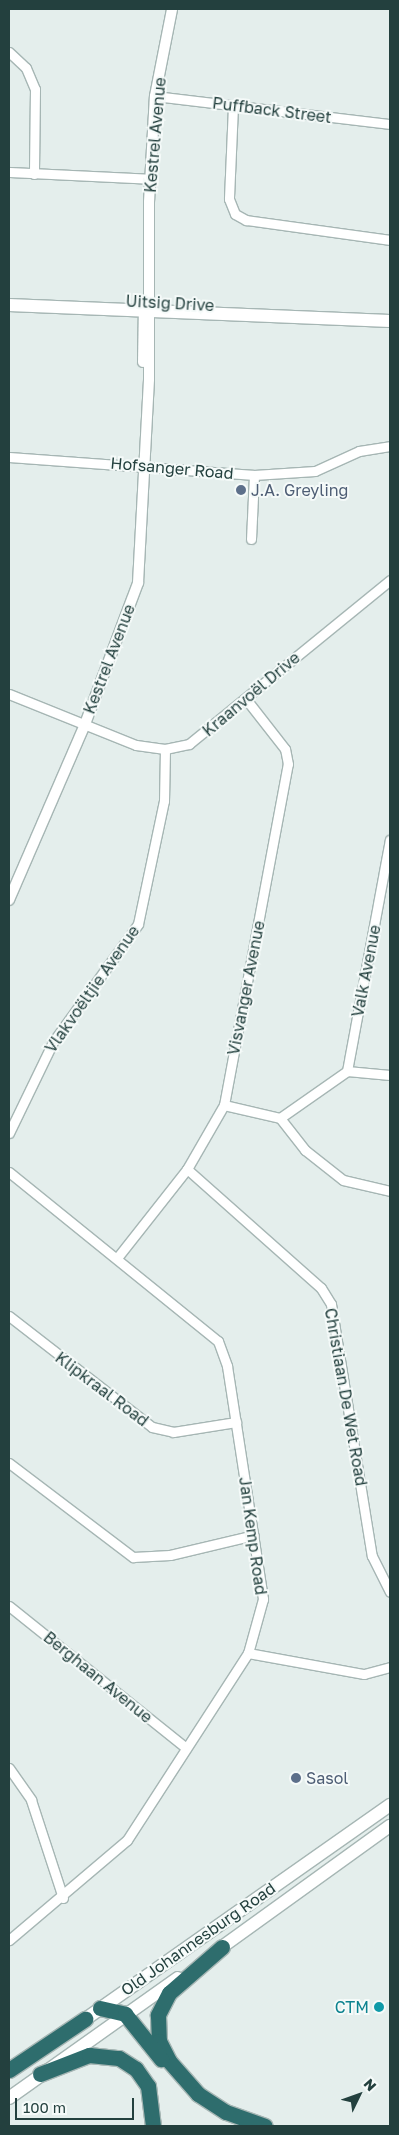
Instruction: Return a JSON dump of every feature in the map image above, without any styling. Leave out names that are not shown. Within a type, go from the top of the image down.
[{"type":"highway","points":[[198,2094],[162,2050],[158,2015],[169,1993],[222,1947]]},
{"type":"highway","points":[[100,2008],[125,2014],[177,2078],[198,2094],[226,2112],[265,2126]]},
{"type":"highway","points":[[9,2070],[85,2019]]},
{"type":"highway","points":[[40,2074],[89,2055],[119,2058],[136,2069],[148,2086],[153,2126]]},
{"type":"main road","name":"Uitsig Drive","points":[[9,300],[147,305],[390,321]]},
{"type":"main road","name":"Uitsig Drive","points":[[9,306],[147,305]]},
{"type":"main road","name":"Old Johannesburg Road","points":[[9,2077],[100,2008],[390,1805]]},
{"type":"main road","name":"Old Johannesburg Road","points":[[9,2098],[40,2074],[222,1947],[390,1826]]},
{"type":"street","name":"Kestrel Avenue","points":[[9,900],[85,724],[138,583],[145,403],[150,180],[155,96],[172,9]]},
{"type":"street","points":[[9,52],[26,68],[35,89],[34,174]]},
{"type":"street","name":"Puffback Street","points":[[155,96],[390,124]]},
{"type":"street","points":[[233,106],[229,198],[235,214],[246,220],[390,240]]},
{"type":"street","points":[[9,172],[150,180]]},
{"type":"street","name":"Hofsanger Road","points":[[9,457],[143,464],[254,475],[315,472],[362,450],[390,446]]},
{"type":"street","points":[[251,539],[254,475]]},
{"type":"street","name":"Kraanvoël Drive","points":[[9,694],[136,745],[165,749],[189,744],[209,732],[390,580]]},
{"type":"street","name":"Visvanger Avenue","points":[[117,1258],[187,1169],[224,1105],[288,764],[285,749],[246,699]]},
{"type":"street","name":"Vlakvoëltjie Avenue","points":[[9,1133],[53,1042],[138,924],[164,801],[165,749]]},
{"type":"street","name":"Valk Avenue","points":[[347,1072],[390,840]]},
{"type":"street","points":[[280,1118],[347,1072],[390,1075]]},
{"type":"street","points":[[224,1105],[280,1118],[305,1150],[343,1180],[390,1191]]},
{"type":"street","name":"Christiaan De Wet Road","points":[[187,1169],[322,1288],[331,1304],[372,1556],[390,1592]]},
{"type":"street","name":"Jan Kemp Road","points":[[9,1172],[218,1341],[228,1366],[263,1599],[248,1653],[127,1840],[63,1898],[9,1940]]},
{"type":"street","name":"Klipkraal Road","points":[[9,1316],[152,1427],[173,1432],[236,1422]]},
{"type":"street","points":[[9,1462],[133,1557],[170,1555],[254,1535]]},
{"type":"street","name":"Berghaan Avenue","points":[[9,1606],[186,1748]]},
{"type":"street","points":[[248,1653],[364,1674],[390,1667]]},
{"type":"street","points":[[9,1768],[31,1800],[63,1898]]},
{"type":"place","name":"J.A. Greyling","points":[[241,490]]},
{"type":"place","name":"Sasol","points":[[296,1778]]},
{"type":"place","name":"CTM","points":[[379,2007]]}]
